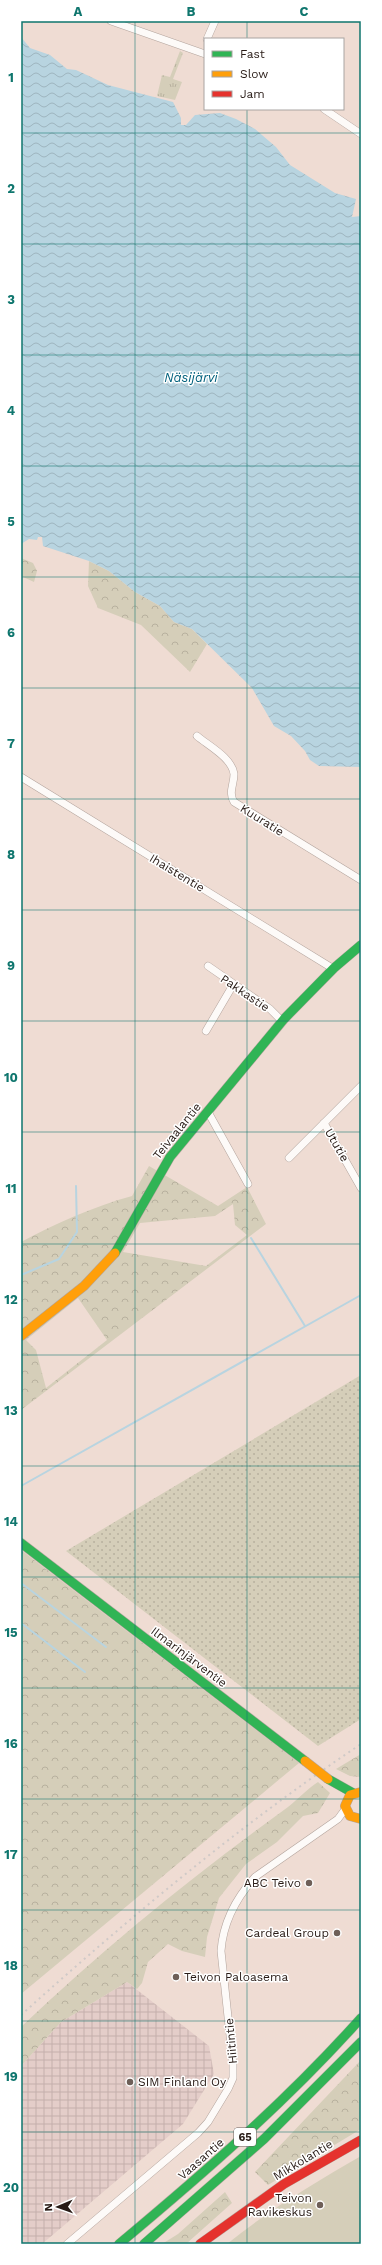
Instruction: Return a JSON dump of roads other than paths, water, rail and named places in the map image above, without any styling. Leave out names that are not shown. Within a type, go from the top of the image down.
[{"type":"main road","name":"Teivaalantie","points":[[21,1336],[89,1282],[106,1264],[127,1235],[160,1172],[282,1021],[332,968],[361,945]]},
{"type":"main road","name":"Ilmarinjärventie","points":[[21,1543],[328,1779],[343,1789],[357,1792]]},
{"type":"main road","points":[[343,1789],[346,1805],[358,1819]]},
{"type":"main road","points":[[346,1805],[357,1792]]},
{"type":"main road","name":"Vaasantie","points":[[119,2244],[255,2128],[313,2070],[361,2018]]},
{"type":"main road","name":"65","points":[[144,2244],[264,2139],[361,2042]]},
{"type":"main road","name":"Mikkolantie","points":[[200,2244],[284,2184],[361,2140]]},
{"type":"street","points":[[111,21],[126,23],[204,53]]},
{"type":"street","points":[[207,38],[214,21]]},
{"type":"street","points":[[325,110],[361,134]]},
{"type":"street","name":"Kuuratie","points":[[197,736],[230,764],[234,774],[230,796],[234,802],[361,880]]},
{"type":"street","name":"Ihaistentie","points":[[21,777],[332,968]]},
{"type":"street","name":"Pakkastie","points":[[208,966],[233,985],[270,1009],[282,1021]]},
{"type":"street","points":[[206,1031],[233,985]]},
{"type":"street","points":[[289,1158],[361,1086]]},
{"type":"street","points":[[208,1112],[248,1184]]},
{"type":"street","name":"Ututie","points":[[324,1123],[361,1188]]},
{"type":"street","name":"Hiitintie","points":[[67,2244],[198,2133],[218,2108],[233,2078],[221,1950],[222,1940],[232,1909],[244,1889],[254,1877],[338,1819],[346,1805]]},
{"type":"street","points":[[338,1819],[358,1819]]},
{"type":"water","name":"Näsijärvi","points":[[21,37],[30,48],[50,55],[67,69],[76,70],[108,85],[173,102],[181,118],[181,125],[186,125],[195,115],[220,113],[236,119],[255,129],[276,147],[290,165],[335,193],[356,199],[352,217],[361,216],[361,767],[319,766],[310,760],[305,751],[291,736],[274,726],[252,688],[192,629],[174,622],[160,606],[135,592],[109,571],[89,561],[43,546],[42,537],[38,537],[37,540],[29,539],[21,544]]},
{"type":"waterway","points":[[21,1275],[59,1259],[77,1232],[76,1186]]},
{"type":"waterway","points":[[251,1238],[305,1326]]},
{"type":"waterway","points":[[21,1486],[361,1295]]},
{"type":"waterway","points":[[21,1583],[106,1647]]},
{"type":"waterway","points":[[21,1623],[85,1672]]},
{"type":"railway","points":[[21,2015],[103,1943],[186,1874],[272,1807],[361,1744]]},
{"type":"place","name":"ABC Teivo","points":[[309,1883]]},
{"type":"place","name":"Cardeal Group","points":[[337,1933]]},
{"type":"place","name":"Teivon Paloasema","points":[[176,1977]]},
{"type":"place","name":"SIM Finland Oy","points":[[130,2082]]},
{"type":"place","name":"Teivon Ravikeskus","points":[[320,2205]]}]
